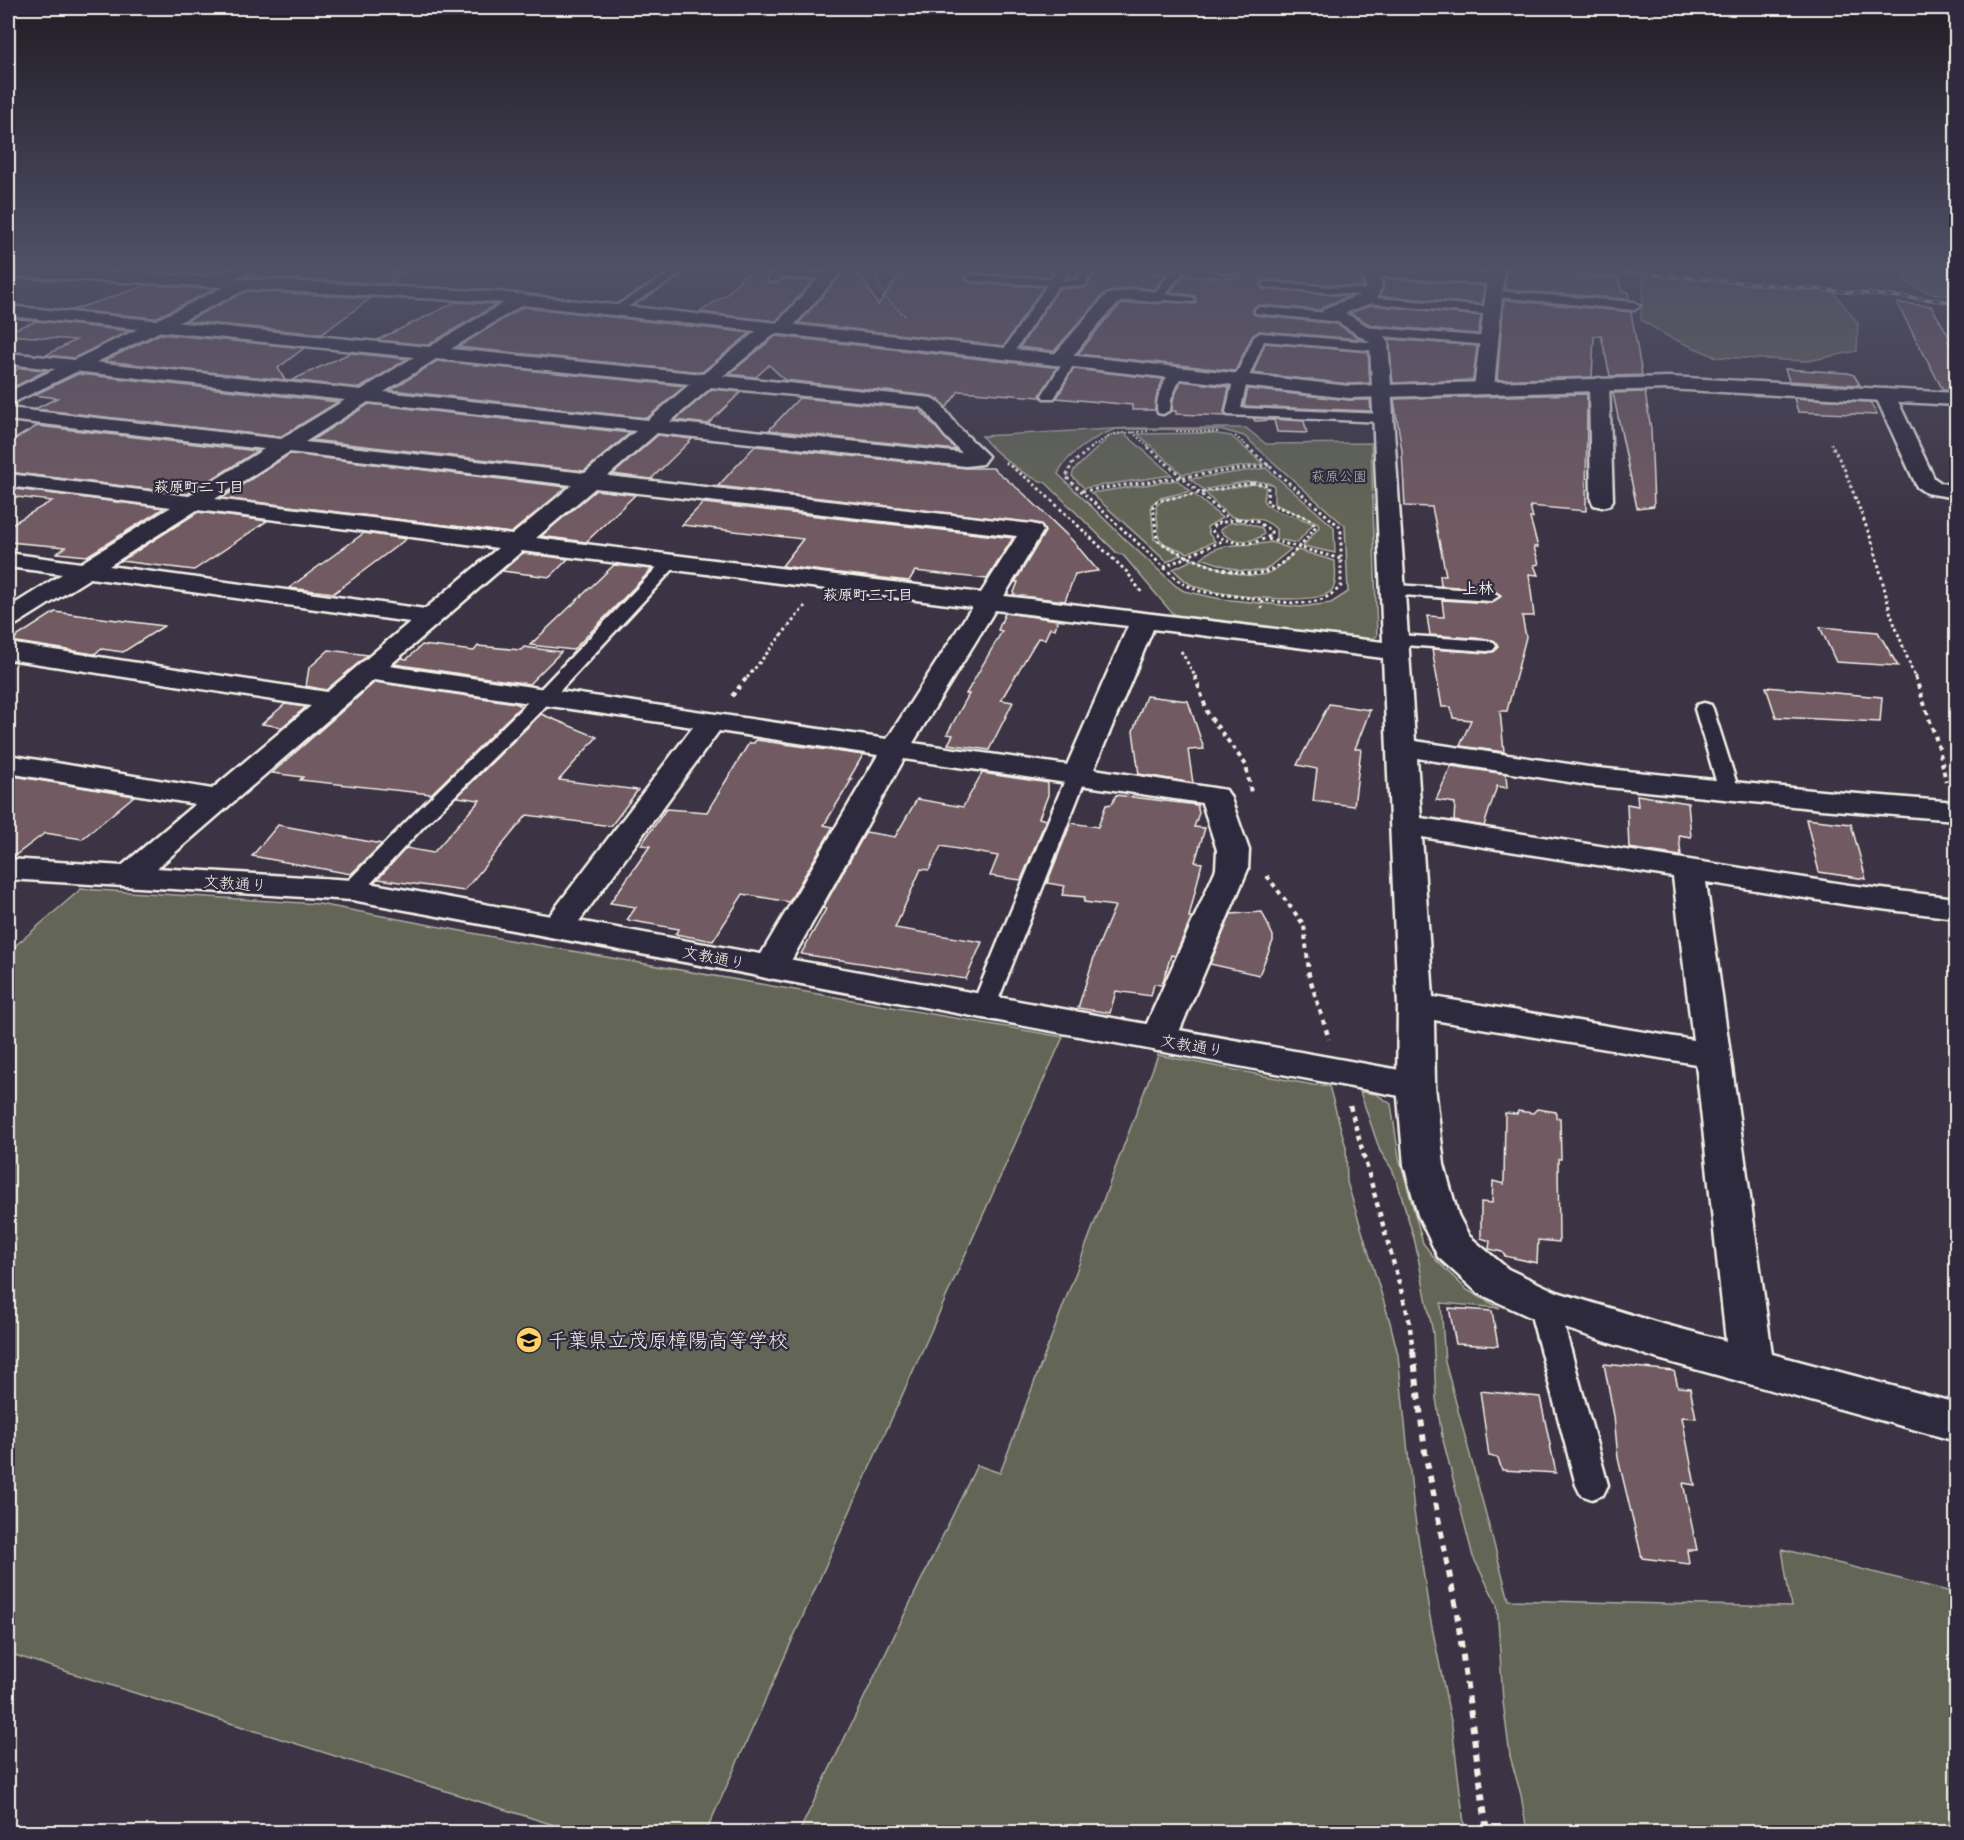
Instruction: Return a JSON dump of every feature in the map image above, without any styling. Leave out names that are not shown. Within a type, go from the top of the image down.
[{"type":"street","points":[[8,399],[98,355]]},
{"type":"street","points":[[8,619],[430,355]]},
{"type":"street","points":[[8,358],[966,460],[975,460],[977,456],[952,432],[932,406],[924,402],[451,355]]},
{"type":"street","points":[[129,876],[706,381],[741,355]]},
{"type":"street","points":[[1006,355],[1315,389],[1382,391],[1599,384],[1722,384],[1956,399]]},
{"type":"street","points":[[1064,362],[1070,355]]},
{"type":"street","points":[[1380,355],[1416,1006],[1416,1086],[1424,1165],[1438,1215],[1453,1246],[1493,1281],[1543,1304],[1655,1340],[1956,1422]]},
{"type":"street","points":[[1484,388],[1488,355]]},
{"type":"street","points":[[1599,384],[1602,500]]},
{"type":"street","points":[[1885,395],[1925,482],[1934,488],[1956,492]]},
{"type":"street","points":[[8,414],[1032,531],[896,748],[770,968]]},
{"type":"street","points":[[8,480],[1155,623],[1397,646]]},
{"type":"street","points":[[8,560],[431,617]]},
{"type":"street","points":[[1077,775],[1155,623]]},
{"type":"street","points":[[8,651],[333,701]]},
{"type":"street","points":[[368,671],[1215,796],[1233,850],[1232,869],[1158,1040]]},
{"type":"street","points":[[557,928],[711,723]]},
{"type":"street","points":[[1402,747],[1588,776],[1729,791],[1955,810]]},
{"type":"street","points":[[8,764],[218,799]]},
{"type":"street","points":[[1405,825],[1849,895],[1956,908]]},
{"type":"street","name":"文教通り","points":[[8,869],[352,890],[1416,1086]]},
{"type":"street","points":[[1688,870],[1751,1366]]},
{"type":"street","points":[[1416,1006],[1713,1055]]},
{"type":"lane","points":[[1252,355],[1240,381],[1233,412],[1383,418]]},
{"type":"lane","points":[[1049,394],[1064,362]]},
{"type":"lane","points":[[1163,410],[1164,399],[1176,374]]},
{"type":"lane","points":[[352,890],[670,563]]},
{"type":"lane","points":[[1394,590],[1491,596]]},
{"type":"lane","points":[[1397,646],[1487,646]]},
{"type":"lane","points":[[1704,709],[1729,791]]},
{"type":"lane","points":[[983,1008],[1077,775]]},
{"type":"lane","points":[[1543,1304],[1592,1485]]},
{"type":"path","points":[[1131,431],[1229,519]]},
{"type":"path","points":[[1152,431],[1118,432],[1103,436],[1070,465],[1066,477],[1180,582],[1199,591],[1304,604],[1329,597],[1341,586],[1339,526],[1236,436],[1216,431],[1174,431]]},
{"type":"path","points":[[1831,442],[1844,468],[1874,547],[1892,615],[1904,641],[1955,810]]},
{"type":"path","points":[[999,459],[1032,482],[1127,572],[1155,623]]},
{"type":"path","points":[[1081,491],[1270,465]]},
{"type":"path","points":[[1258,482],[1268,485],[1267,503],[1308,518],[1316,526],[1297,547],[1268,572],[1240,573],[1189,556],[1157,540],[1153,506],[1161,499],[1199,492],[1258,482]]},
{"type":"path","points":[[1267,538],[1271,531],[1263,524],[1247,519],[1221,521],[1212,528],[1218,537],[1225,540],[1253,543],[1267,538],[1341,559]]},
{"type":"path","points":[[1164,567],[1225,540]]},
{"type":"path","points":[[711,723],[824,582]]},
{"type":"path","points":[[1261,611],[1263,600]]},
{"type":"path","points":[[1338,1071],[1358,1132],[1409,1319],[1425,1452],[1457,1613],[1487,1833]]},
{"type":"green space","points":[[1711,355],[1838,355],[1808,361],[1716,357]]},
{"type":"green space","name":"萩原公園","points":[[1129,428],[1246,428],[1266,444],[1371,443],[1377,636],[1362,643],[1188,621],[1172,613],[1123,555],[1118,554],[1045,482],[1011,464],[982,436]],"holes":[[[1117,429],[1223,430],[1244,436],[1345,526],[1348,592],[1331,603],[1300,607],[1221,599],[1184,591],[1128,542],[1058,474],[1068,460],[1083,446]]]},
{"type":"green space","points":[[1124,433],[1172,475],[1084,488],[1072,476],[1074,470],[1110,436]]},
{"type":"green space","name":"萩原公園","points":[[1211,433],[1231,436],[1263,464],[1182,474],[1138,434]]},
{"type":"green space","name":"萩原公園","points":[[1266,468],[1334,527],[1335,553],[1303,546],[1319,527],[1318,523],[1274,504],[1274,486],[1268,483],[1250,482],[1204,490],[1190,479]]},
{"type":"green space","points":[[1177,480],[1191,491],[1160,498],[1151,505],[1154,539],[1182,554],[1167,562],[1091,493]]},
{"type":"green space","name":"萩原公園","points":[[1261,484],[1266,488],[1263,500],[1272,509],[1313,524],[1297,543],[1276,539],[1276,529],[1263,521],[1230,516],[1205,492]]},
{"type":"green space","points":[[1194,494],[1222,518],[1207,527],[1215,541],[1188,553],[1165,544],[1159,538],[1156,506],[1164,499]]},
{"type":"green space","points":[[1243,522],[1262,528],[1264,534],[1248,541],[1241,541],[1229,538],[1220,530],[1229,523]]},
{"type":"green space","points":[[1271,542],[1291,549],[1264,571],[1240,571],[1201,558],[1217,548]]},
{"type":"green space","points":[[1298,550],[1335,561],[1335,582],[1330,592],[1320,596],[1285,599],[1242,596],[1191,585],[1173,569],[1194,559],[1244,575],[1264,575],[1276,569]]},
{"type":"green space","name":"千葉県立茂原樟陽高等学校","points":[[81,889],[319,904],[509,940],[1063,1037],[706,1832],[576,1832],[8,1653],[8,952]]},
{"type":"green space","points":[[1158,1055],[1313,1085],[1329,1086],[1346,1147],[1347,1182],[1398,1355],[1414,1511],[1430,1617],[1452,1726],[1465,1832],[799,1832],[977,1465],[1000,1473]]},
{"type":"green space","points":[[1360,1092],[1376,1094],[1391,1104],[1399,1157],[1423,1243],[1436,1260],[1467,1290],[1500,1308],[1441,1303],[1445,1362],[1509,1600],[1791,1607],[1782,1549],[1956,1593],[1956,1832],[1527,1832],[1521,1795],[1510,1756],[1503,1702],[1497,1604],[1473,1557],[1442,1436],[1436,1398],[1433,1333],[1415,1242],[1398,1184],[1392,1169],[1380,1151]]},
{"type":"building","points":[[46,355],[80,355],[74,358]]},
{"type":"building","points":[[117,355],[295,355],[278,368],[285,380],[104,361]]},
{"type":"building","points":[[346,355],[407,359],[360,388],[292,380]]},
{"type":"building","points":[[535,355],[723,355],[702,372]]},
{"type":"building","points":[[753,355],[944,355],[1057,367],[1040,397],[959,391],[946,408],[940,400],[931,396],[785,380],[769,365],[756,377],[729,374]]},
{"type":"building","points":[[1086,355],[1243,355],[1235,371]]},
{"type":"building","points":[[1260,355],[1368,355],[1370,383],[1349,384],[1253,373]]},
{"type":"building","points":[[1390,355],[1476,355],[1473,380],[1393,383]]},
{"type":"building","points":[[1499,355],[1593,355],[1592,377],[1497,380]]},
{"type":"building","points":[[1605,355],[1638,355],[1642,375],[1610,376]]},
{"type":"building","points":[[1924,355],[1953,355],[1956,362],[1956,391],[1943,390]]},
{"type":"building","points":[[437,361],[685,386],[647,418],[391,390]]},
{"type":"building","points":[[20,368],[47,370],[8,390],[8,374]]},
{"type":"building","points":[[1073,369],[1163,379],[1157,395],[1155,410],[1132,410],[1132,405],[1057,398]]},
{"type":"building","points":[[1785,369],[1848,373],[1854,375],[1860,385],[1789,381]]},
{"type":"building","points":[[78,374],[338,402],[280,437],[35,409],[57,398],[34,395]]},
{"type":"building","points":[[1181,381],[1229,387],[1224,412],[1226,416],[1176,414],[1176,411],[1172,411],[1173,400]]},
{"type":"building","points":[[712,389],[741,392],[708,424],[675,420]]},
{"type":"building","points":[[1248,389],[1349,400],[1370,400],[1371,411],[1244,406]]},
{"type":"building","points":[[1645,392],[1651,429],[1654,506],[1637,508],[1613,393]]},
{"type":"building","points":[[1587,394],[1586,511],[1530,506],[1533,518],[1530,518],[1538,547],[1534,547],[1539,564],[1534,565],[1538,575],[1529,574],[1534,616],[1522,616],[1526,637],[1507,711],[1500,711],[1504,752],[1460,746],[1471,720],[1453,718],[1451,707],[1442,707],[1432,649],[1487,653],[1495,651],[1498,646],[1495,641],[1487,639],[1430,635],[1427,616],[1444,617],[1442,600],[1491,603],[1501,595],[1491,589],[1441,586],[1440,575],[1446,575],[1432,507],[1405,506],[1402,451],[1394,399]]},
{"type":"building","points":[[799,398],[919,409],[956,450],[769,430]]},
{"type":"building","points":[[1794,398],[1870,402],[1877,415],[1798,412]]},
{"type":"building","points":[[369,404],[630,433],[584,471],[312,440]]},
{"type":"building","points":[[1253,418],[1304,421],[1307,433],[1277,432],[1274,420],[1255,421]]},
{"type":"building","points":[[37,426],[257,451],[188,494],[8,472],[8,443]]},
{"type":"building","points":[[658,435],[692,439],[651,479],[613,474]]},
{"type":"building","points":[[755,446],[966,468],[993,468],[1072,540],[1098,571],[1075,574],[1065,601],[1013,595],[1018,582],[1015,582],[1045,532],[1041,524],[718,486]]},
{"type":"building","points":[[290,454],[567,487],[511,533],[222,498]]},
{"type":"building","points":[[8,488],[164,508],[87,556],[57,553],[66,547],[8,542],[8,526],[52,501],[8,496]]},
{"type":"building","points":[[596,490],[635,495],[586,542],[541,536]]},
{"type":"building","points":[[703,503],[1013,538],[987,579],[915,571],[909,581],[782,566],[803,539],[682,525]]},
{"type":"building","points":[[198,512],[267,521],[194,570],[121,561]]},
{"type":"building","points":[[364,533],[406,539],[334,593],[289,588]]},
{"type":"building","points":[[523,553],[568,559],[550,577],[502,571]]},
{"type":"building","points":[[614,565],[652,569],[573,650],[530,645]]},
{"type":"building","points":[[55,612],[164,626],[123,652],[102,649],[94,654],[10,641]]},
{"type":"building","points":[[1005,613],[1058,620],[1055,629],[1050,628],[1045,639],[1038,638],[1001,700],[1013,702],[989,750],[948,744],[953,735],[947,734],[969,694],[966,694],[1002,631],[998,630]]},
{"type":"building","points":[[1820,627],[1878,632],[1898,666],[1836,662]]},
{"type":"building","points":[[422,645],[474,651],[478,646],[521,650],[524,647],[561,652],[529,684],[394,664],[401,658],[407,659]]},
{"type":"building","points":[[329,650],[368,655],[326,690],[306,686],[309,668]]},
{"type":"building","points":[[375,682],[515,703],[521,706],[431,794],[300,780],[303,777],[272,773]]},
{"type":"building","points":[[1766,687],[1882,697],[1880,722],[1776,717]]},
{"type":"building","points":[[1146,696],[1188,701],[1204,749],[1188,750],[1193,783],[1139,774],[1133,731]]},
{"type":"building","points":[[285,704],[306,707],[282,727],[262,724]]},
{"type":"building","points":[[1329,704],[1370,710],[1355,749],[1361,749],[1354,806],[1313,801],[1317,769],[1297,765]]},
{"type":"building","points":[[541,714],[597,737],[559,780],[638,790],[611,826],[527,815],[464,891],[378,879],[406,848],[433,853],[480,800],[457,797]]},
{"type":"building","points":[[756,740],[863,755],[849,779],[852,779],[824,825],[833,827],[789,902],[743,894],[713,941],[675,934],[679,929],[627,920],[636,907],[610,903],[650,846],[641,845],[666,809],[707,812],[749,743],[754,743]]},
{"type":"building","points":[[1451,766],[1506,774],[1507,788],[1497,786],[1484,826],[1454,821],[1455,803],[1436,800]]},
{"type":"building","points":[[982,773],[1048,783],[1048,795],[1039,818],[1046,820],[1021,880],[990,876],[998,856],[941,846],[929,870],[921,869],[895,928],[982,942],[966,979],[801,954],[826,909],[823,908],[866,832],[895,837],[917,799],[963,807]]},
{"type":"building","points":[[8,775],[134,796],[82,839],[45,833],[13,857],[8,857]]},
{"type":"building","points":[[1116,795],[1197,805],[1199,813],[1194,827],[1205,828],[1195,862],[1202,863],[1189,917],[1192,917],[1175,956],[1171,955],[1162,985],[1154,984],[1151,996],[1116,991],[1110,1013],[1078,1008],[1096,951],[1115,906],[1084,902],[1085,897],[1062,895],[1065,886],[1047,883],[1071,823],[1098,827],[1106,805],[1112,804]]},
{"type":"building","points":[[1637,795],[1688,803],[1691,837],[1679,835],[1681,856],[1629,848],[1627,804],[1638,806]]},
{"type":"building","points":[[1806,819],[1851,824],[1866,879],[1819,872]]},
{"type":"building","points":[[278,825],[382,844],[351,874],[252,856]]},
{"type":"building","points":[[1262,912],[1273,941],[1259,975],[1210,964],[1231,914]]},
{"type":"building","points":[[1537,1109],[1556,1112],[1556,1118],[1560,1118],[1561,1159],[1558,1159],[1559,1242],[1538,1240],[1537,1263],[1505,1256],[1502,1252],[1489,1249],[1490,1241],[1481,1238],[1481,1202],[1492,1203],[1493,1181],[1504,1184],[1505,1113],[1517,1114],[1518,1111],[1533,1113]]},
{"type":"building","points":[[1449,1308],[1492,1311],[1498,1346],[1456,1344]]},
{"type":"building","points":[[1604,1364],[1674,1371],[1678,1387],[1690,1388],[1696,1418],[1682,1417],[1695,1485],[1683,1483],[1697,1550],[1687,1550],[1689,1564],[1642,1558],[1618,1458],[1614,1416]]},
{"type":"building","points":[[1480,1391],[1540,1397],[1556,1473],[1502,1470],[1498,1458],[1489,1456]]},
{"type":"place","name":"千葉県立茂原樟陽高等学校","points":[[529,1340]]},
{"type":"district","name":"萩原町二丁目","points":[[199,487]]},
{"type":"district","name":"上林","points":[[1478,588]]},
{"type":"district","name":"萩原町三丁目","points":[[868,595]]}]
